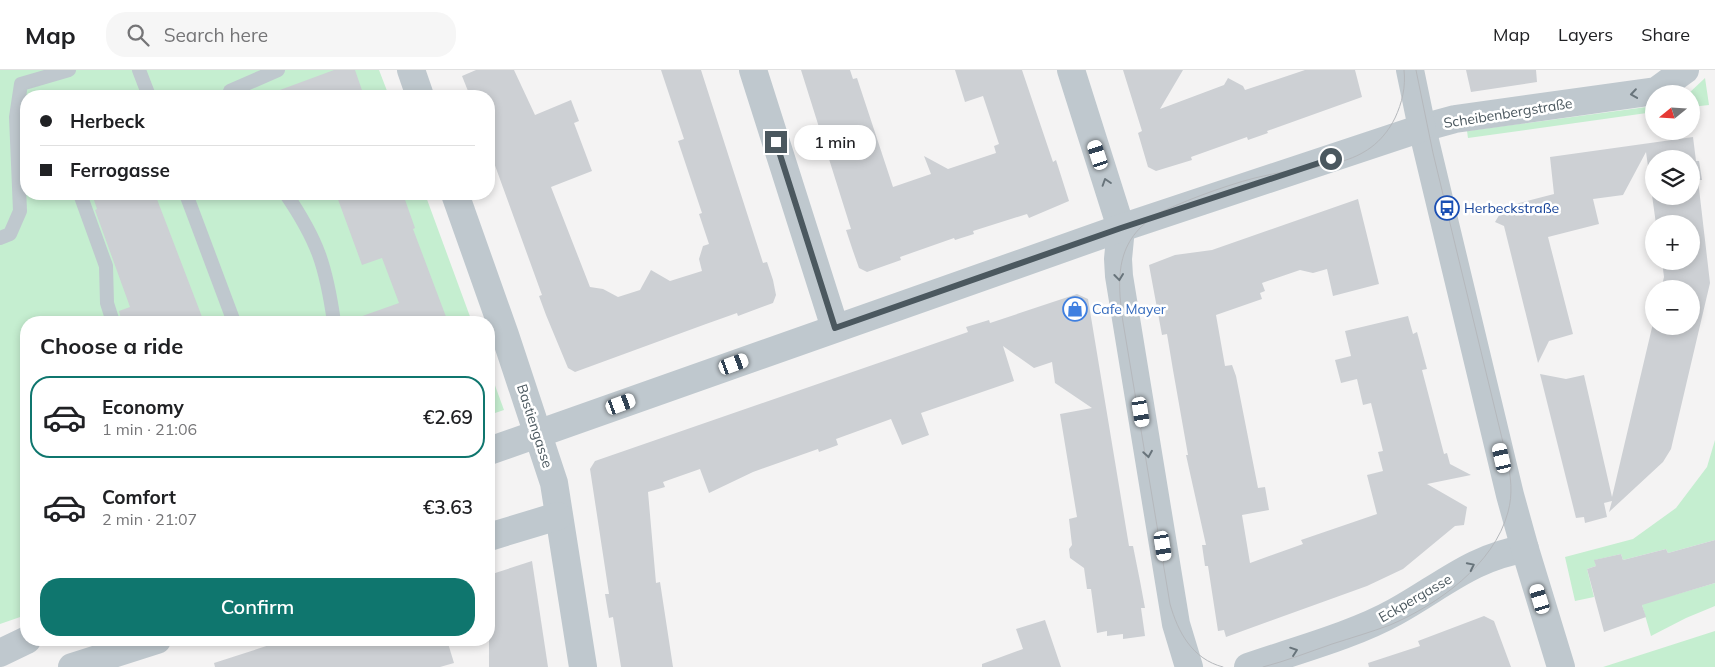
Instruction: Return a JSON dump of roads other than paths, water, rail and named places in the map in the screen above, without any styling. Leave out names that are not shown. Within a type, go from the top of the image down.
[{"type":"street","points":[[411,70],[418,90]]},
{"type":"street","points":[[752,70],[835,328]]},
{"type":"street","points":[[1071,70],[1121,228],[1118,259],[1119,276],[1176,624],[1189,667]]},
{"type":"street","points":[[1410,70],[1422,128],[1524,549],[1561,667]]},
{"type":"street","name":"Scheibenbergstraße","points":[[495,449],[1121,228],[1422,128],[1455,119],[1656,91],[1680,72]]},
{"type":"street","name":"Bastiengasse","points":[[457,200],[554,483],[583,667]]},
{"type":"street","points":[[495,535],[558,516]]},
{"type":"street","name":"Eckpergasse","points":[[1248,667],[1362,627],[1395,613],[1458,572],[1506,551],[1524,549]]},
{"type":"street","points":[[0,653],[20,643]]},
{"type":"street","points":[[72,667],[138,646]]},
{"type":"lane","points":[[20,90],[21,84],[69,70]]},
{"type":"lane","points":[[139,70],[147,90]]},
{"type":"lane","points":[[232,90],[278,70]]},
{"type":"lane","points":[[20,91],[16,118],[20,133]]},
{"type":"lane","points":[[0,238],[10,234],[20,211],[20,200]]},
{"type":"lane","points":[[82,200],[106,266],[107,303],[111,316]]},
{"type":"lane","points":[[188,200],[232,316]]},
{"type":"lane","points":[[290,200],[317,244],[326,271],[333,316]]},
{"type":"tram line","points":[[1223,667],[1203,658],[1188,643],[1177,625],[1170,604],[1123,322],[1120,288],[1123,258],[1128,245],[1136,233],[1148,221],[1163,211],[1201,195],[1243,181],[1340,162],[1356,156],[1371,147],[1384,135],[1395,118],[1404,89],[1404,70]]},
{"type":"tram line","points":[[1263,667],[1390,625],[1426,606],[1461,581],[1477,566],[1501,531],[1510,505],[1511,492],[1508,466],[1433,153],[1416,70]]},
{"type":"place","name":"Herbeckstraße","points":[[1447,208]]},
{"type":"place","name":"Cafe Mayer","points":[[1075,309]]}]
